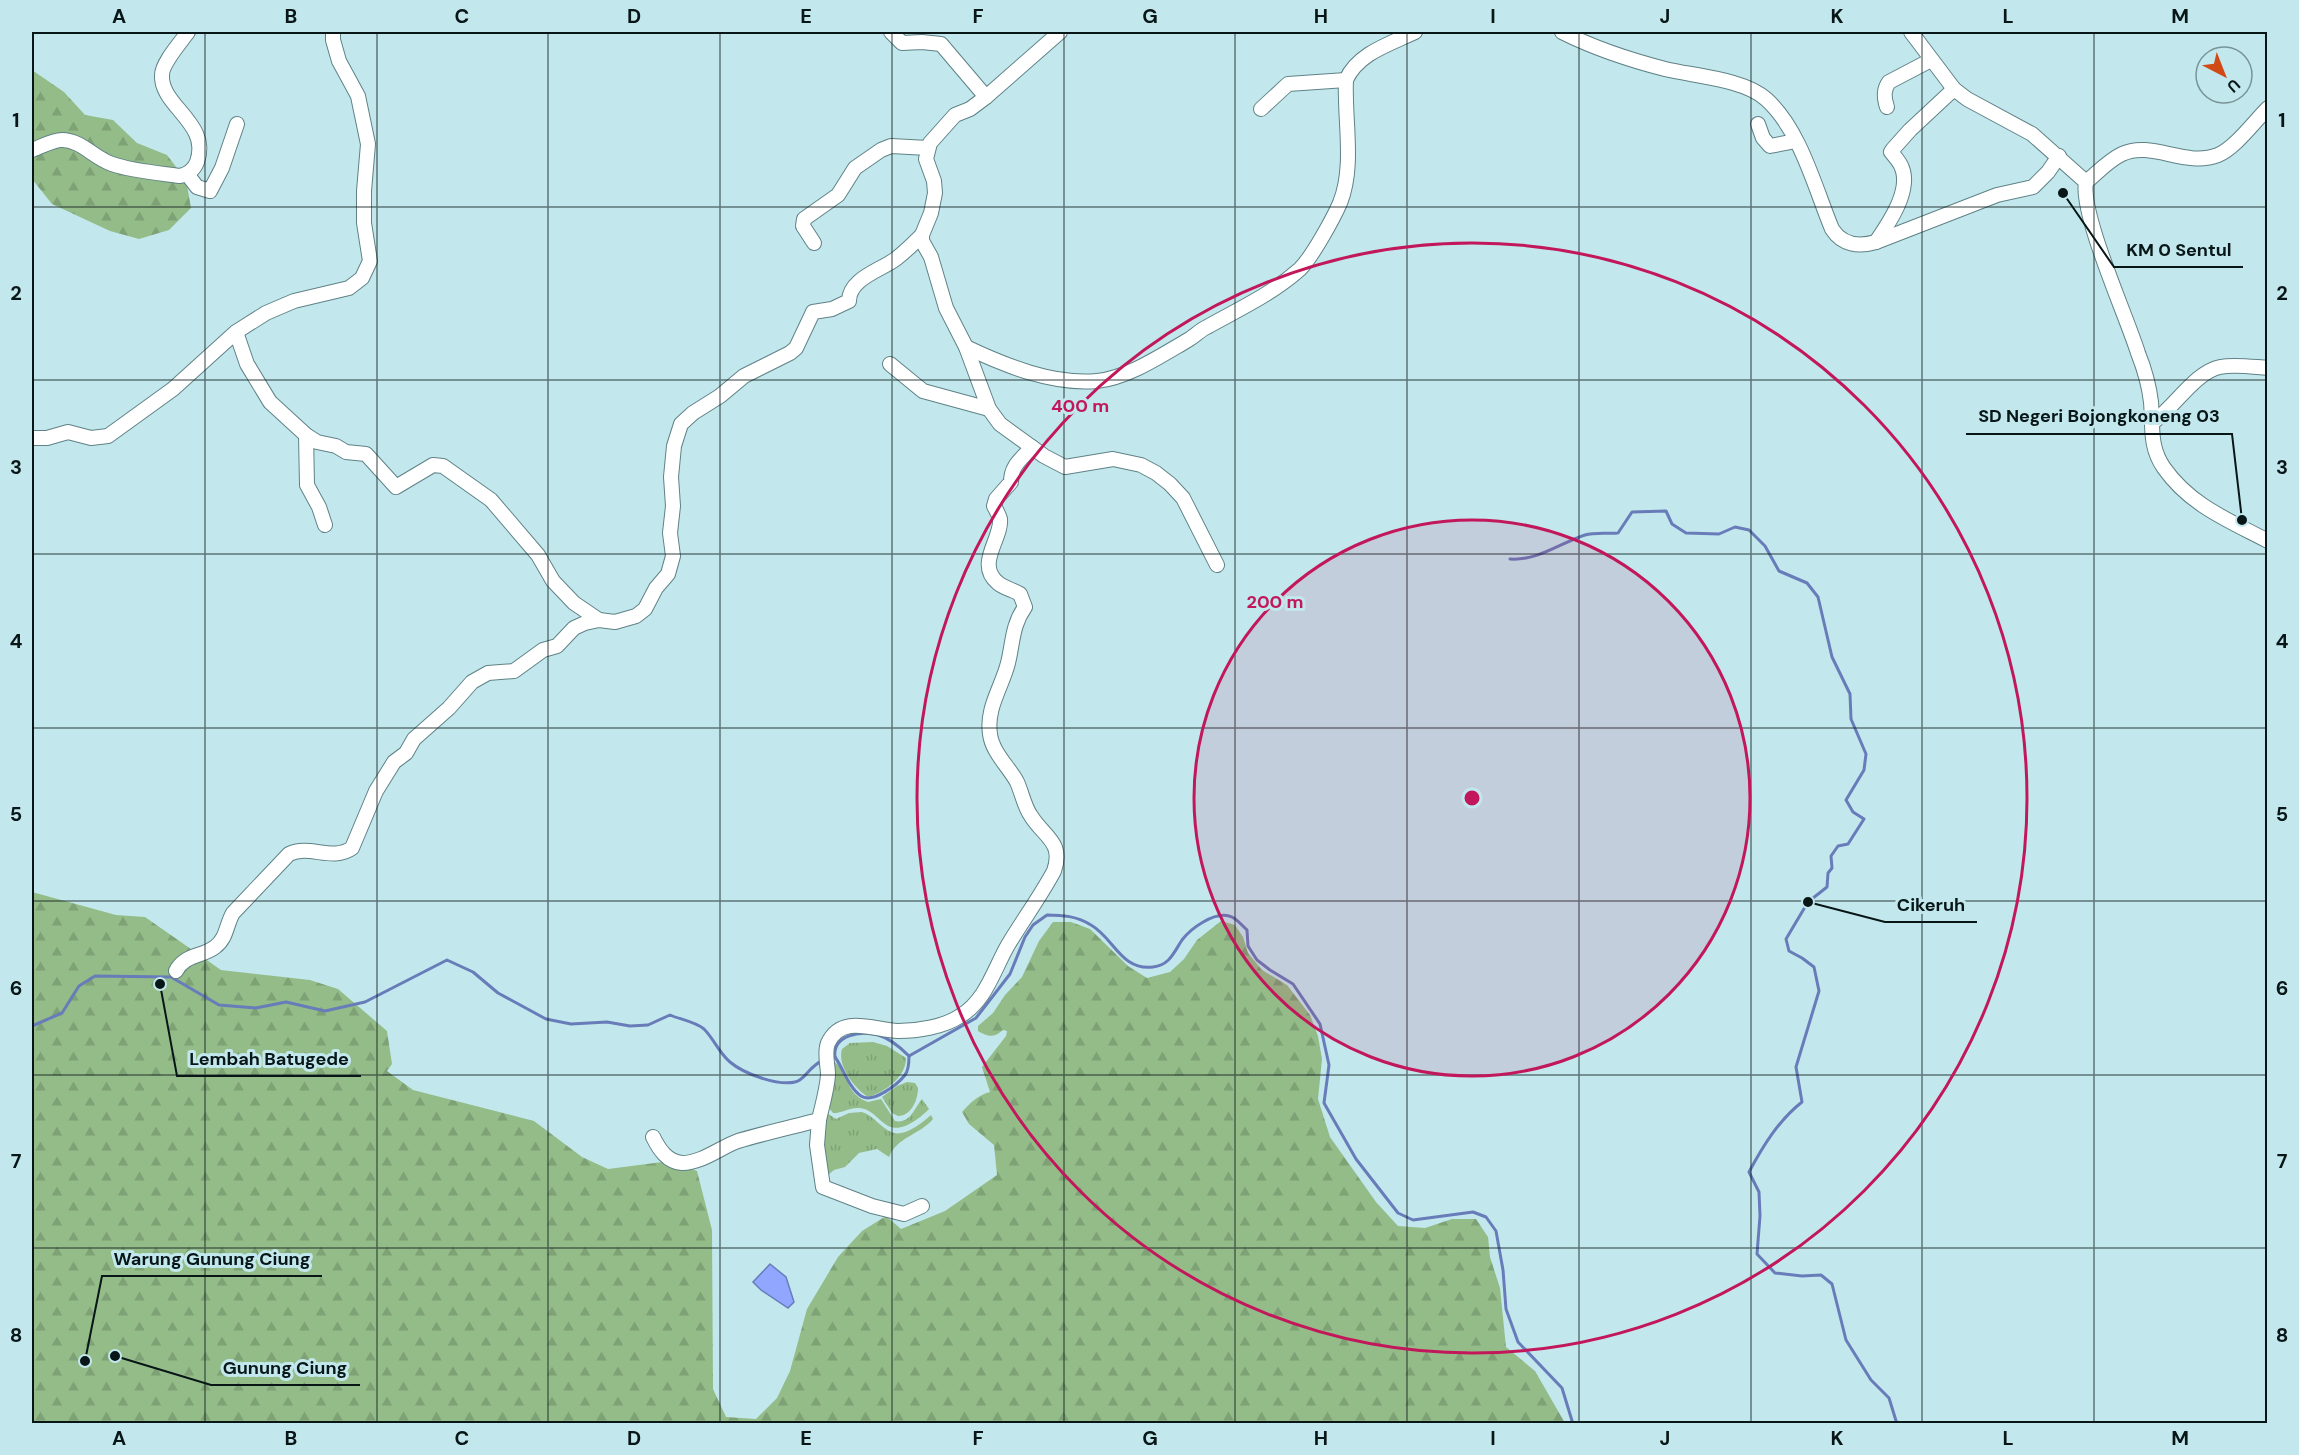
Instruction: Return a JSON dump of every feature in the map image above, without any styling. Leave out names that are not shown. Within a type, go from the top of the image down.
[{"type":"street","points":[[32,150],[55,141],[69,141],[85,148],[100,159],[119,166],[180,176],[187,174],[196,164],[199,143],[190,122],[167,92],[162,77],[163,69],[188,32]]},
{"type":"street","points":[[32,438],[47,438],[68,432],[91,438],[108,436],[173,389],[236,332],[275,307],[294,300],[349,288],[367,270],[370,261],[364,223],[364,191],[368,160],[366,125],[358,96],[339,61],[333,32]]},
{"type":"street","points":[[891,32],[902,43],[938,38],[986,97]]},
{"type":"street","points":[[176,970],[179,964],[187,958],[216,946],[228,930],[232,914],[289,854],[298,850],[344,853],[352,848],[376,791],[394,762],[406,753],[414,739],[450,708],[472,682],[488,672],[514,671],[543,650],[557,646],[574,628],[585,623],[599,620],[615,622],[636,616],[645,609],[656,588],[668,573],[673,556],[670,534],[673,506],[671,477],[674,446],[681,424],[693,412],[720,396],[744,376],[790,353],[796,348],[813,312],[843,305],[849,301],[851,290],[856,284],[897,258],[922,235],[931,213],[935,193],[934,181],[926,159],[928,148],[955,115],[970,109],[986,97],[1060,32]]},
{"type":"street","points":[[966,347],[1047,377],[1088,381],[1108,379],[1128,373],[1170,350],[1206,327],[1253,303],[1276,287],[1301,268],[1334,214],[1344,191],[1347,159],[1346,80],[1350,70],[1363,58],[1416,32]]},
{"type":"street","points":[[1562,32],[1640,62],[1760,94],[1773,106],[1788,126],[1836,236],[1854,245],[1876,242],[1997,195],[2033,187],[2048,172],[2059,156]]},
{"type":"street","points":[[1911,32],[1954,89],[1967,99],[2032,134],[2086,182],[2086,195],[2094,231],[2138,352],[2148,387],[2152,438],[2157,457],[2189,497],[2268,541]]},
{"type":"street","points":[[1887,106],[1884,94],[1889,82],[1931,60]]},
{"type":"street","points":[[1261,109],[1288,84],[1346,80]]},
{"type":"street","points":[[1876,242],[1903,191],[1903,169],[1891,152],[1910,130],[1954,89]]},
{"type":"street","points":[[2086,182],[2123,154],[2134,151],[2145,150],[2191,160],[2218,155],[2227,150],[2268,108]]},
{"type":"street","points":[[187,174],[197,187],[210,191],[222,168],[237,124]]},
{"type":"street","points":[[1758,124],[1763,138],[1770,146],[1796,141]]},
{"type":"street","points":[[814,243],[803,226],[804,219],[838,195],[855,168],[886,147],[928,148]]},
{"type":"street","points":[[922,235],[946,308],[966,347],[989,409],[1000,424],[1053,463],[1065,467],[1113,459],[1142,465],[1156,473],[1183,498],[1217,565]]},
{"type":"street","points":[[236,332],[247,364],[270,402],[306,435],[317,442],[336,446],[346,453],[366,454],[396,487],[434,465],[443,466],[491,500],[538,555],[553,581],[574,603],[599,620]]},
{"type":"street","points":[[890,364],[923,391],[989,409]]},
{"type":"street","points":[[2152,423],[2169,410],[2198,379],[2214,369],[2229,366],[2268,368]]},
{"type":"street","points":[[306,435],[307,485],[319,507],[325,525]]},
{"type":"street","points":[[922,1206],[903,1214],[872,1206],[823,1187],[817,1145],[819,1120],[828,1077],[827,1060],[830,1040],[842,1029],[869,1026],[905,1031],[925,1028],[961,1016],[975,1004],[987,986],[1008,946],[1054,872],[1058,858],[1054,844],[1031,817],[1016,782],[994,746],[989,732],[993,702],[1008,664],[1015,623],[1025,607],[1020,594],[999,584],[991,572],[990,551],[997,536],[1000,518],[994,506],[996,499],[1011,482],[1011,471],[1032,447]]},
{"type":"street","points":[[653,1137],[666,1157],[681,1163],[737,1142],[819,1120]]},
{"type":"green space","points":[[32,70],[64,92],[85,115],[113,120],[137,143],[167,155],[186,180],[191,208],[169,230],[139,239],[110,231],[52,204],[32,179]]},
{"type":"green space","points":[[32,892],[116,915],[145,917],[221,970],[310,980],[338,989],[387,1031],[392,1064],[387,1071],[413,1090],[534,1121],[582,1157],[608,1169],[670,1161],[697,1171],[712,1230],[713,1389],[726,1417],[756,1419],[777,1398],[790,1371],[807,1309],[838,1257],[862,1231],[886,1216],[901,1229],[945,1211],[997,1175],[994,1145],[969,1124],[962,1112],[982,1095],[990,1092],[982,1067],[1006,1036],[1007,1031],[1003,1030],[994,1035],[988,1035],[978,1031],[978,1026],[993,1013],[1005,995],[1022,977],[1039,941],[1053,922],[1071,922],[1090,929],[1128,966],[1147,978],[1170,972],[1184,959],[1197,940],[1221,921],[1235,925],[1243,937],[1248,953],[1262,970],[1287,985],[1310,1015],[1318,1036],[1322,1059],[1318,1099],[1330,1137],[1376,1202],[1398,1226],[1425,1228],[1452,1219],[1476,1219],[1488,1237],[1490,1257],[1500,1288],[1506,1347],[1535,1371],[1565,1423],[32,1423]]},
{"type":"green space","points":[[873,1042],[887,1046],[906,1058],[902,1071],[893,1083],[868,1097],[848,1076],[841,1056],[842,1049],[850,1043]]},
{"type":"green space","points":[[833,1061],[842,1070],[855,1094],[868,1102],[881,1099],[895,1121],[908,1118],[922,1099],[929,1109],[916,1120],[899,1128],[888,1126],[865,1109],[853,1108],[833,1113],[825,1103]]},
{"type":"green space","points":[[907,1082],[915,1083],[918,1088],[917,1097],[907,1113],[898,1116],[892,1113],[882,1097]]},
{"type":"green space","points":[[862,1112],[887,1130],[896,1133],[912,1129],[931,1115],[933,1119],[903,1140],[889,1157],[877,1149],[859,1153],[845,1167],[834,1170],[828,1175],[820,1135],[827,1113],[836,1119],[849,1113]]},
{"type":"water","points":[[770,1264],[786,1277],[794,1302],[788,1308],[753,1282]]},
{"type":"waterway","points":[[1510,559],[1530,557],[1585,535],[1618,533],[1632,512],[1666,511],[1672,524],[1686,533],[1719,534],[1735,527],[1749,530],[1765,546],[1779,571],[1807,583],[1818,597],[1832,657],[1850,694],[1851,719],[1866,754],[1864,770],[1846,800],[1853,812],[1864,819],[1848,844],[1838,846],[1831,856],[1832,868],[1828,873],[1827,887],[1808,902],[1786,939],[1789,951],[1814,967],[1819,991],[1796,1067],[1802,1102],[1772,1134],[1749,1172],[1759,1192],[1757,1254],[1775,1273],[1802,1276],[1821,1275],[1832,1284],[1846,1340],[1871,1380],[1889,1398],[1897,1424]]},
{"type":"waterway","points":[[830,1058],[835,1057],[835,1050],[843,1039],[864,1033],[886,1038],[909,1056],[976,1018],[1010,974],[1025,937],[1033,925],[1047,915],[1058,915],[1086,922],[1099,931],[1125,959],[1142,967],[1164,964],[1182,940],[1197,926],[1217,916],[1232,917],[1247,930],[1248,946],[1257,960],[1293,984],[1320,1024],[1329,1065],[1324,1103],[1356,1159],[1398,1213],[1413,1220],[1473,1212],[1486,1217],[1496,1231],[1503,1270],[1506,1309],[1518,1342],[1562,1388],[1573,1424]]},
{"type":"waterway","points":[[32,1026],[62,1013],[79,986],[95,976],[171,977],[219,1005],[256,1008],[286,1002],[325,1011],[365,1002],[447,960],[473,972],[498,993],[546,1019],[571,1024],[607,1022],[630,1026],[648,1025],[670,1015],[692,1023],[704,1029],[730,1062],[744,1071],[771,1081],[788,1083],[799,1081],[814,1066],[824,1060]]},
{"type":"waterway","points":[[835,1057],[853,1088],[866,1098],[885,1092],[902,1079],[909,1066],[909,1056]]},
{"type":"place","name":"KM 0 Sentul","points":[[2063,193]]},
{"type":"place","name":"SD Negeri Bojongkoneng 03","points":[[2242,520]]},
{"type":"place","name":"Cikeruh","points":[[1808,902]]},
{"type":"place","name":"Lembah Batugede","points":[[160,984]]},
{"type":"place","name":"Gunung Ciung","points":[[115,1356]]},
{"type":"place","name":"Warung Gunung Ciung","points":[[85,1361]]}]
